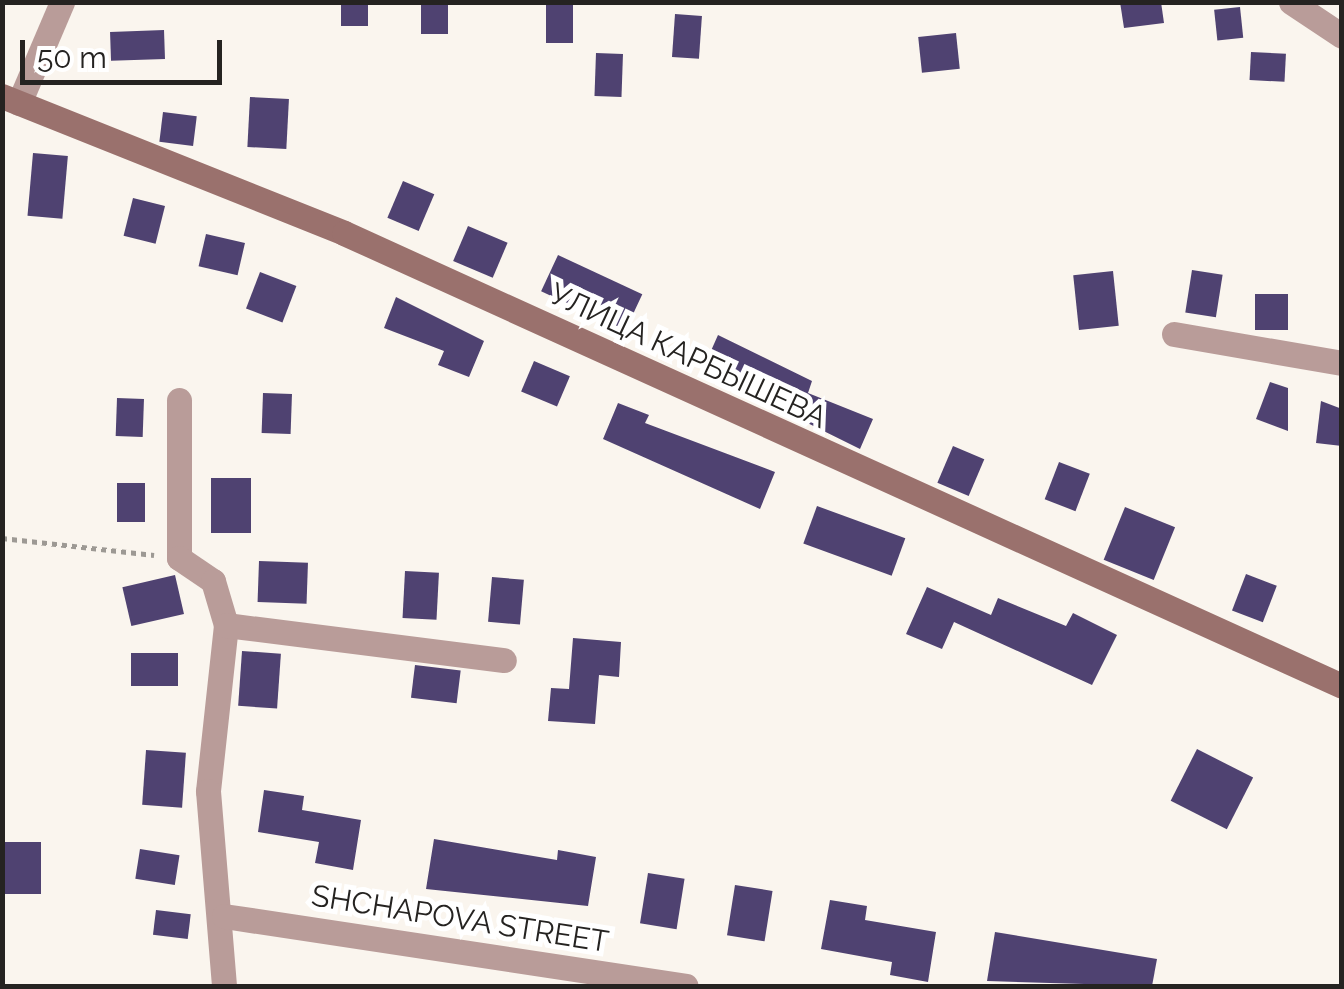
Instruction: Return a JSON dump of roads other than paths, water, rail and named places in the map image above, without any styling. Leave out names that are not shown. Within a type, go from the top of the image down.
[{"type":"main road","name":"УЛИЦА КАРБЫШЕВА","points":[[11,99],[344,233],[1342,686]]},
{"type":"street","points":[[11,99],[62,2]]},
{"type":"street","points":[[1291,2],[1342,36]]},
{"type":"street","points":[[1174,334],[1342,362]]},
{"type":"street","points":[[179,400],[179,558],[212,581],[226,625],[208,790],[224,916],[224,986]]},
{"type":"street","points":[[226,625],[504,660]]},
{"type":"street","name":"SHCHAPOVA STREET","points":[[224,916],[686,986]]}]
